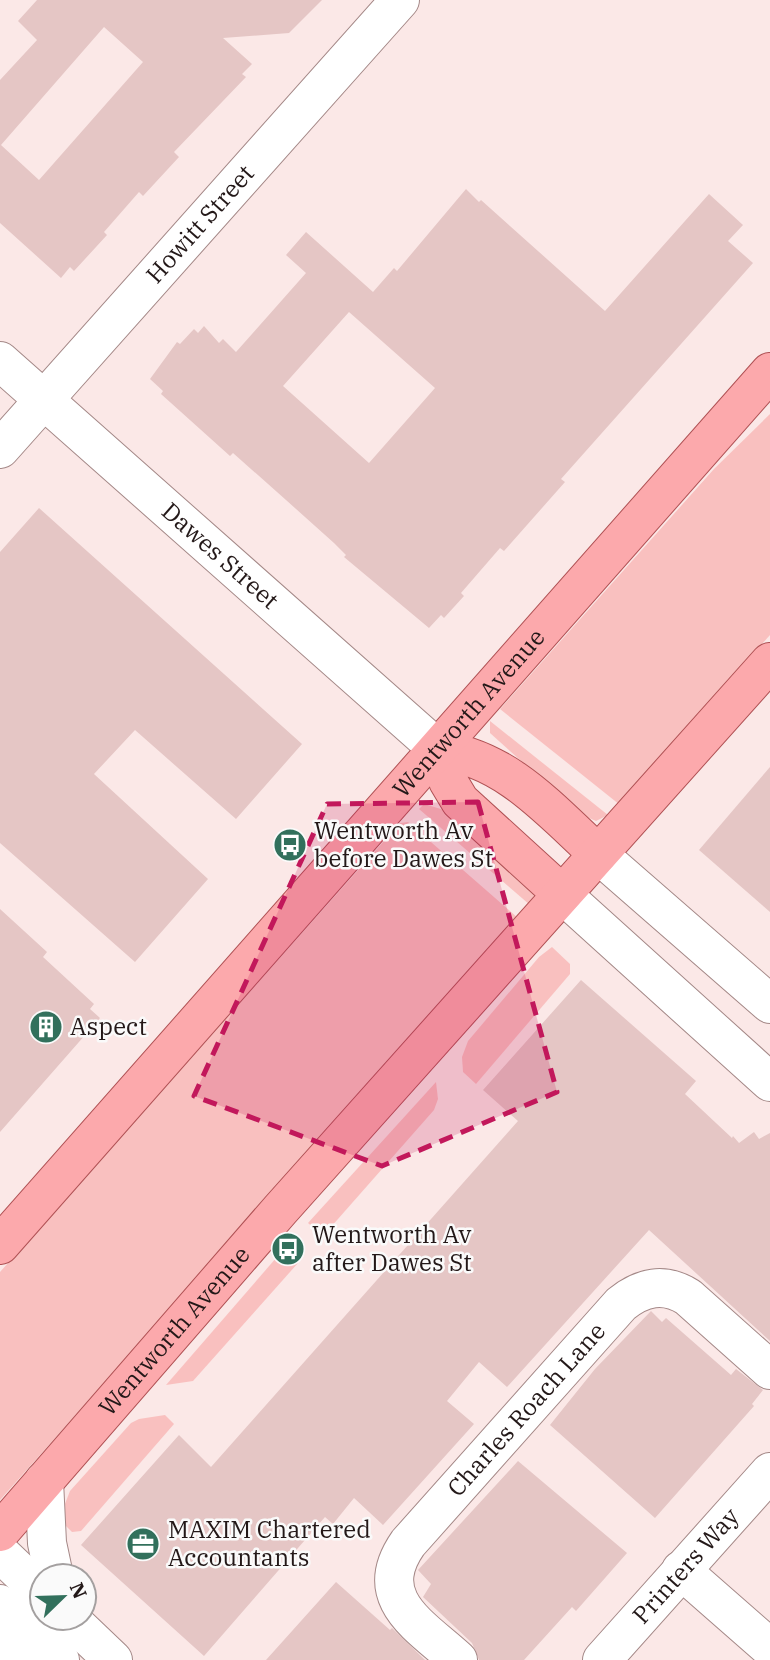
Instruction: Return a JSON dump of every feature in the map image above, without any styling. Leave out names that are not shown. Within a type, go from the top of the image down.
[{"type":"main road","name":"Wentworth Avenue","points":[[0,1245],[770,373]]},
{"type":"main road","name":"Wentworth Avenue","points":[[0,1532],[770,662]]},
{"type":"main road","points":[[562,894],[460,801],[448,782],[439,750],[462,753],[497,767],[598,854]]},
{"type":"street","name":"Howitt Street","points":[[0,449],[400,0]]},
{"type":"street","name":"Dawes Street","points":[[0,361],[439,750]]},
{"type":"street","points":[[598,854],[770,1004]]},
{"type":"street","points":[[562,894],[770,1082]]},
{"type":"street","points":[[669,991],[706,948]]},
{"type":"street","name":"Charles Roach Lane","points":[[458,1660],[401,1606],[394,1583],[398,1560],[408,1543],[621,1304],[648,1288],[675,1290],[688,1297],[770,1370]]},
{"type":"street","name":"Printers Way","points":[[602,1660],[770,1472]]},
{"type":"street","points":[[44,1480],[47,1543],[51,1562]]},
{"type":"street","points":[[0,1553],[28,1580]]},
{"type":"street","points":[[681,1570],[770,1648]]},
{"type":"street","points":[[0,1604],[60,1660]]},
{"type":"street","points":[[84,1632],[113,1660]]},
{"type":"street","points":[[0,1646],[34,1660]]},
{"type":"highlighted area","points":[[478,802],[557,1092],[382,1166],[194,1096],[327,804]]},
{"type":"shaded area","points":[[770,414],[770,635],[620,805],[500,709],[714,469]]},
{"type":"shaded area","points":[[490,721],[608,815],[596,821],[580,814],[490,733]]},
{"type":"shaded area","points":[[424,804],[441,809],[535,893],[530,905],[419,809]]},
{"type":"shaded area","points":[[408,822],[518,918],[0,1500],[0,1272],[400,823]]},
{"type":"shaded area","points":[[552,947],[570,964],[570,974],[476,1084],[463,1072],[462,1057],[468,1041],[539,957]]},
{"type":"shaded area","points":[[436,1082],[438,1099],[434,1110],[323,1236],[308,1223]]},
{"type":"shaded area","points":[[283,1250],[298,1263],[193,1381],[166,1385]]},
{"type":"shaded area","points":[[165,1415],[174,1424],[81,1531],[72,1532],[59,1519],[70,1491],[131,1423]]},
{"type":"building","points":[[37,0],[322,0],[289,33],[223,38],[252,64],[242,74],[246,77],[174,152],[179,157],[143,196],[139,192],[104,232],[107,235],[74,271],[70,267],[61,278],[0,223],[0,80],[37,40],[18,21]],"holes":[[[104,27],[143,62],[39,180],[1,145]]]},
{"type":"building","points":[[466,189],[605,311],[709,194],[743,225],[728,241],[753,263],[561,479],[565,482],[504,551],[500,548],[461,593],[464,596],[444,618],[441,615],[429,628],[344,557],[346,555],[334,543],[233,453],[230,456],[161,394],[163,391],[150,379],[177,342],[180,344],[194,329],[198,333],[204,326],[219,343],[223,339],[236,352],[306,273],[286,255],[306,232],[373,292],[394,268],[397,271]],"holes":[[[349,312],[435,388],[369,463],[283,386]]]},
{"type":"building","points":[[39,508],[302,744],[236,819],[135,730],[94,774],[208,879],[135,962],[0,843],[0,552]]},
{"type":"building","points":[[770,767],[770,912],[699,850]]},
{"type":"building","name":"Aspect","points":[[0,909],[47,952],[43,957],[94,1004],[90,1009],[100,1018],[0,1132]]},
{"type":"building","points":[[581,980],[696,1081],[685,1094],[732,1138],[733,1136],[739,1143],[754,1132],[759,1139],[770,1133],[770,1341],[649,1230],[507,1387],[479,1362],[447,1401],[474,1424],[383,1525],[354,1498],[333,1524],[325,1517],[204,1656],[81,1545],[179,1435],[211,1467],[518,1121],[483,1090]]},
{"type":"building","points":[[651,1311],[662,1322],[666,1318],[731,1375],[736,1369],[763,1390],[752,1404],[754,1406],[655,1518],[550,1425],[595,1369]]},
{"type":"building","points":[[518,1461],[627,1553],[576,1611],[572,1607],[524,1660],[479,1660],[472,1643],[423,1597],[431,1584],[418,1570]]},
{"type":"building","points":[[336,1582],[390,1630],[392,1628],[425,1660],[266,1660]]},
{"type":"place","name":"Wentworth Av before Dawes St","points":[[290,845]]},
{"type":"place","name":"Aspect","points":[[46,1027]]},
{"type":"place","name":"Wentworth Av after Dawes St","points":[[288,1249]]},
{"type":"place","name":"MAXIM Chartered Accountants","points":[[143,1544]]}]
